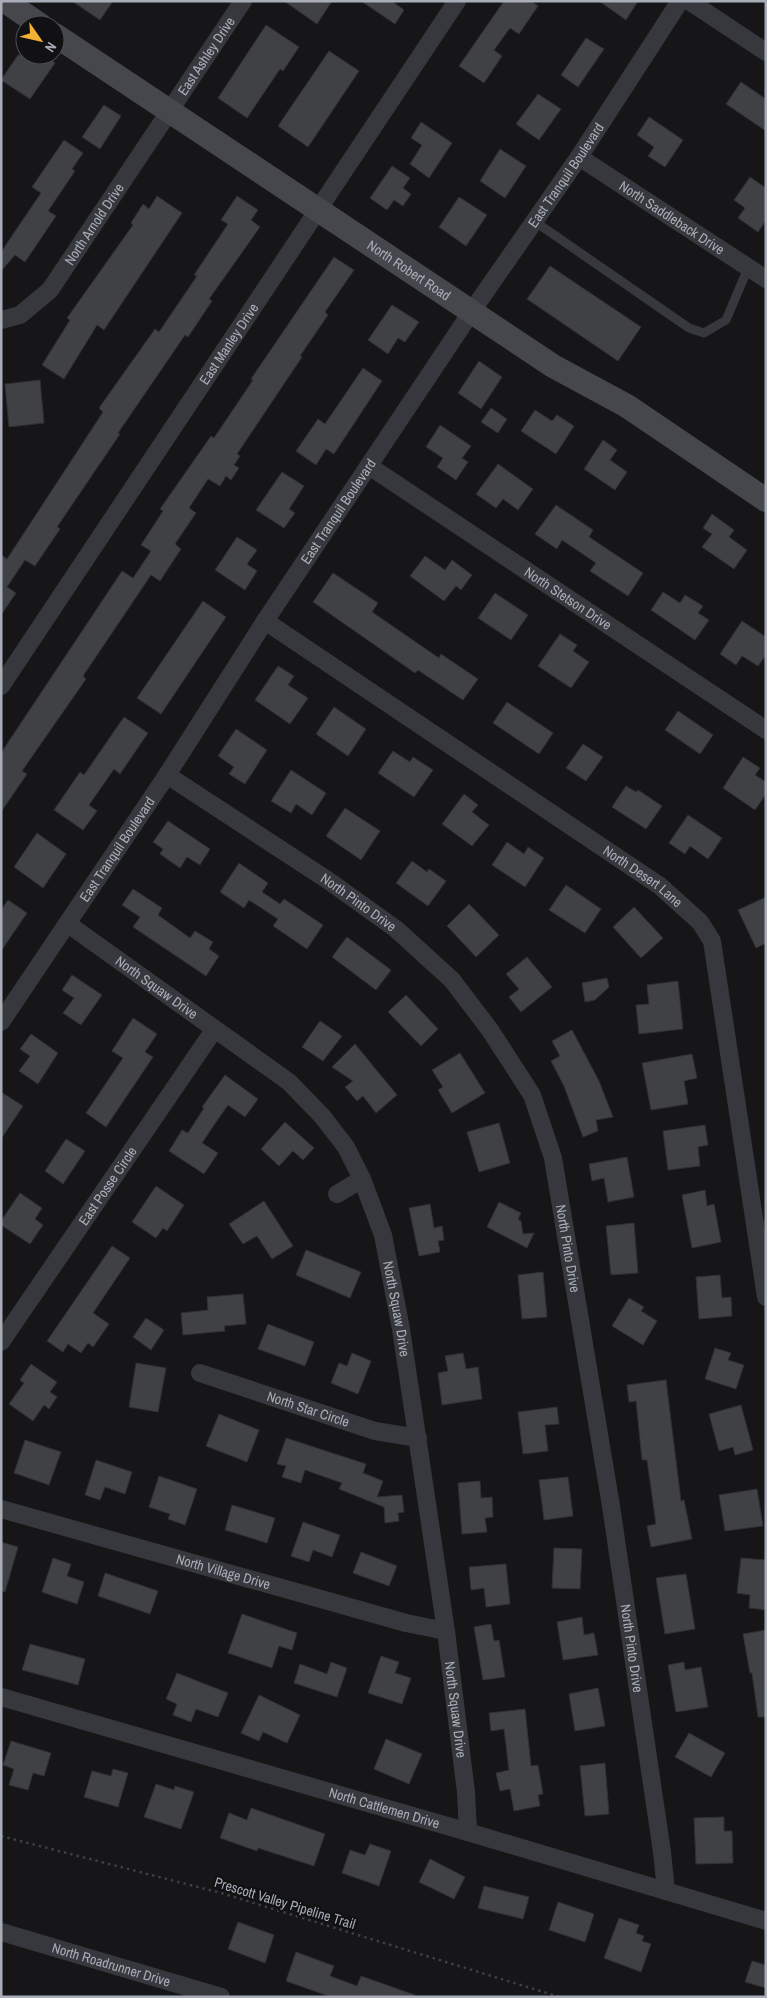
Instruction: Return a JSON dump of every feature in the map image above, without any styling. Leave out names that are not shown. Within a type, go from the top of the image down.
[{"type":"main road","name":"North Robert Road","points":[[65,42],[553,366],[627,406],[766,500]]},
{"type":"street","name":"East Ashley Drive","points":[[170,110],[243,1]]},
{"type":"street","name":"East Manley Drive","points":[[1,686],[457,1]]},
{"type":"street","name":"East Tranquil Boulevard","points":[[1,1022],[166,775],[265,620],[472,311],[579,157],[680,1]]},
{"type":"street","points":[[689,1],[766,52]]},
{"type":"street","name":"North Arnold Drive","points":[[1,320],[20,315],[50,290],[170,110]]},
{"type":"street","name":"North Saddleback Drive","points":[[579,157],[766,280]]},
{"type":"street","name":"North Stetson Drive","points":[[369,466],[766,730]]},
{"type":"street","name":"North Desert Lane","points":[[265,620],[660,886],[700,922],[712,942],[766,1297]]},
{"type":"street","name":"North Pinto Drive","points":[[166,775],[329,881],[396,929],[452,980],[490,1030],[532,1096],[553,1158],[611,1506],[662,1852],[666,1891]]},
{"type":"street","name":"North Squaw Drive","points":[[68,924],[289,1082],[322,1116],[346,1147],[362,1179],[383,1235],[401,1329],[446,1630],[466,1792],[468,1832]]},
{"type":"street","name":"East Posse Circle","points":[[1,1342],[214,1030]]},
{"type":"street","points":[[338,1194],[362,1179]]},
{"type":"street","name":"North Star Circle","points":[[200,1373],[375,1431],[418,1438]]},
{"type":"street","name":"North Village Drive","points":[[1,1509],[406,1622],[446,1630]]},
{"type":"street","name":"North Cattlemen Drive","points":[[1,1697],[468,1832],[766,1921]]},
{"type":"street","name":"North Roadrunner Drive","points":[[1,1932],[220,1997]]},
{"type":"lane","points":[[534,221],[689,328],[704,333],[726,320],[748,268]]},
{"type":"path","name":"Prescott Valley Pipeline Trail","points":[[1,1836],[222,1893],[560,1997]]},
{"type":"building","points":[[72,1],[113,1],[100,20]]},
{"type":"building","points":[[284,1],[332,1],[317,24]]},
{"type":"building","points":[[361,1],[392,1],[404,10],[395,24]]},
{"type":"building","points":[[504,1],[531,1],[538,6],[519,34],[510,28],[494,50],[502,56],[484,83],[459,66]]},
{"type":"building","points":[[599,1],[638,1],[626,20]]},
{"type":"building","points":[[266,25],[299,47],[283,71],[280,69],[247,118],[218,98]]},
{"type":"building","points":[[586,38],[604,49],[578,87],[561,75]]},
{"type":"building","points":[[329,51],[359,71],[308,147],[278,126]]},
{"type":"building","points":[[15,59],[15,65],[54,65],[30,99],[1,80]]},
{"type":"building","points":[[741,82],[766,99],[766,131],[726,104]]},
{"type":"building","points":[[538,94],[561,109],[539,140],[516,124]]},
{"type":"building","points":[[104,105],[121,116],[100,149],[82,137]]},
{"type":"building","points":[[649,117],[683,140],[665,167],[648,156],[654,147],[637,135]]},
{"type":"building","points":[[421,122],[452,143],[429,178],[410,164],[422,145],[411,138]]},
{"type":"building","points":[[64,140],[83,153],[72,169],[75,171],[48,211],[56,216],[25,262],[15,255],[1,271],[1,252],[41,193],[32,187]]},
{"type":"building","points":[[500,149],[526,166],[505,198],[480,181]]},
{"type":"building","points":[[392,166],[410,178],[403,188],[411,194],[403,206],[394,200],[387,210],[370,198]]},
{"type":"building","points":[[750,177],[766,188],[766,220],[758,232],[738,218],[745,208],[734,200]]},
{"type":"building","points":[[157,196],[182,213],[104,330],[97,325],[64,379],[42,365],[70,320],[67,318],[133,225],[131,223],[143,204],[149,209]]},
{"type":"building","points":[[237,196],[258,210],[251,220],[260,227],[209,299],[212,301],[188,337],[185,335],[118,433],[120,434],[57,527],[60,529],[35,566],[25,560],[7,587],[16,593],[1,615],[1,555],[7,559],[103,412],[99,408],[155,329],[159,332],[197,276],[194,275],[228,224],[221,220]]},
{"type":"building","points":[[459,197],[487,215],[466,246],[439,227]]},
{"type":"building","points":[[334,257],[354,270],[325,312],[328,315],[300,356],[302,357],[237,454],[240,456],[234,465],[239,468],[231,480],[226,476],[220,486],[208,479],[189,508],[196,513],[175,544],[181,549],[160,581],[151,575],[83,676],[86,679],[22,771],[27,774],[1,812],[1,753],[122,571],[133,578],[151,551],[141,545],[163,511],[160,509],[211,436],[214,438],[253,380],[251,379]]},
{"type":"building","points":[[550,266],[641,327],[618,361],[527,299]]},
{"type":"building","points":[[392,305],[419,322],[405,342],[398,338],[388,354],[368,340]]},
{"type":"building","points":[[479,361],[502,377],[481,409],[458,393]]},
{"type":"building","points":[[363,368],[382,381],[334,454],[326,449],[316,465],[296,451],[318,419],[325,424]]},
{"type":"building","points":[[40,380],[44,423],[9,427],[5,384]]},
{"type":"building","points":[[491,408],[507,419],[498,433],[481,422]]},
{"type":"building","points":[[535,410],[552,421],[557,415],[574,426],[556,454],[521,431]]},
{"type":"building","points":[[440,425],[471,446],[462,458],[468,462],[456,480],[437,467],[443,458],[426,447]]},
{"type":"building","points":[[603,440],[617,450],[610,460],[627,472],[615,490],[584,469]]},
{"type":"building","points":[[498,464],[533,489],[518,510],[503,499],[496,508],[476,494]]},
{"type":"building","points":[[282,472],[304,486],[289,509],[295,513],[284,528],[256,510]]},
{"type":"building","points":[[556,505],[593,530],[589,537],[643,573],[628,596],[590,571],[596,563],[562,540],[557,549],[535,534]]},
{"type":"building","points":[[712,514],[734,530],[729,537],[747,550],[734,569],[702,547],[712,534],[703,528]]},
{"type":"building","points":[[237,537],[257,550],[247,564],[257,571],[245,590],[215,570]]},
{"type":"building","points":[[425,556],[445,570],[452,560],[472,575],[461,590],[456,586],[444,601],[410,576]]},
{"type":"building","points":[[333,573],[378,603],[372,612],[439,658],[441,654],[478,679],[463,700],[418,670],[415,673],[313,602]]},
{"type":"building","points":[[663,592],[680,603],[685,595],[703,606],[698,613],[709,620],[695,640],[651,610]]},
{"type":"building","points":[[495,593],[528,615],[511,640],[478,618]]},
{"type":"building","points":[[203,601],[226,617],[161,714],[137,698]]},
{"type":"building","points":[[742,621],[766,637],[766,655],[758,666],[742,656],[736,665],[720,654]]},
{"type":"building","points":[[560,634],[577,645],[573,651],[589,662],[571,688],[538,666]]},
{"type":"building","points":[[278,666],[294,676],[288,685],[308,698],[290,724],[255,700]]},
{"type":"building","points":[[507,702],[553,733],[539,754],[493,723]]},
{"type":"building","points":[[334,707],[366,729],[348,756],[316,734]]},
{"type":"building","points":[[678,711],[713,735],[700,754],[665,730]]},
{"type":"building","points":[[124,717],[148,733],[120,774],[114,769],[89,805],[97,811],[83,830],[54,810],[80,772],[84,775]]},
{"type":"building","points":[[236,729],[267,750],[245,784],[229,774],[234,767],[218,756]]},
{"type":"building","points":[[583,744],[603,757],[586,781],[566,768]]},
{"type":"building","points":[[393,751],[410,762],[413,757],[433,770],[414,797],[378,773]]},
{"type":"building","points":[[743,757],[760,768],[755,775],[766,782],[766,794],[755,810],[723,788]]},
{"type":"building","points":[[291,770],[326,793],[312,815],[296,804],[291,813],[271,801]]},
{"type":"building","points":[[626,786],[636,792],[638,790],[662,806],[646,829],[612,807]]},
{"type":"building","points":[[464,794],[478,805],[472,812],[489,825],[472,846],[442,824]]},
{"type":"building","points":[[345,808],[380,831],[361,860],[326,836]]},
{"type":"building","points":[[688,815],[722,838],[708,859],[690,846],[685,854],[669,843]]},
{"type":"building","points":[[168,821],[210,849],[200,865],[187,857],[180,868],[160,854],[163,849],[153,842]]},
{"type":"building","points":[[37,833],[66,854],[43,888],[14,867]]},
{"type":"building","points":[[507,842],[524,854],[528,847],[544,858],[525,887],[492,865]]},
{"type":"building","points":[[412,861],[427,872],[429,869],[446,881],[428,906],[396,883]]},
{"type":"building","points":[[239,863],[268,883],[262,892],[280,904],[284,899],[323,925],[307,949],[273,926],[278,919],[249,900],[244,908],[220,892]]},
{"type":"building","points":[[566,885],[601,909],[585,933],[549,910]]},
{"type":"building","points":[[133,889],[162,908],[158,915],[190,938],[195,931],[213,942],[209,949],[219,956],[206,976],[133,927],[140,917],[122,905]]},
{"type":"building","points":[[766,897],[766,943],[756,948],[738,910]]},
{"type":"building","points":[[8,900],[27,913],[1,951],[1,910]]},
{"type":"building","points":[[469,904],[499,935],[476,957],[447,926]]},
{"type":"building","points":[[634,907],[663,938],[641,958],[613,927]]},
{"type":"building","points":[[347,937],[391,970],[376,990],[332,957]]},
{"type":"building","points":[[527,957],[552,987],[521,1012],[509,997],[519,989],[506,974]]},
{"type":"building","points":[[72,975],[102,995],[81,1025],[63,1013],[74,998],[62,990]]},
{"type":"building","points":[[607,978],[609,987],[595,1000],[585,1002],[582,983]]},
{"type":"building","points":[[678,981],[683,1029],[639,1034],[636,1005],[649,1004],[647,985]]},
{"type":"building","points":[[406,995],[438,1029],[421,1046],[388,1012]]},
{"type":"building","points":[[133,1018],[157,1034],[145,1052],[153,1057],[106,1127],[86,1113],[123,1058],[112,1051]]},
{"type":"building","points":[[320,1021],[342,1036],[323,1061],[302,1047]]},
{"type":"building","points":[[572,1030],[599,1081],[613,1117],[596,1120],[598,1131],[583,1137],[564,1086],[551,1061],[560,1056],[552,1041]]},
{"type":"building","points":[[31,1034],[58,1053],[38,1084],[19,1071],[30,1056],[20,1049]]},
{"type":"building","points":[[355,1044],[397,1095],[376,1113],[363,1096],[357,1101],[345,1087],[353,1081],[332,1067]]},
{"type":"building","points":[[460,1053],[485,1093],[452,1113],[438,1090],[443,1087],[432,1070]]},
{"type":"building","points":[[692,1054],[697,1078],[684,1081],[688,1104],[651,1110],[642,1063]]},
{"type":"building","points":[[225,1075],[258,1099],[245,1117],[228,1105],[202,1143],[218,1153],[204,1174],[169,1151],[182,1130],[188,1133],[204,1108],[202,1107]]},
{"type":"building","points":[[1,1092],[23,1106],[1,1139]]},
{"type":"building","points":[[285,1122],[314,1148],[303,1160],[293,1151],[279,1166],[261,1149]]},
{"type":"building","points":[[499,1123],[510,1163],[479,1172],[467,1132]]},
{"type":"building","points":[[705,1125],[708,1145],[698,1147],[700,1166],[668,1170],[663,1131]]},
{"type":"building","points":[[66,1139],[85,1151],[63,1184],[45,1171]]},
{"type":"building","points":[[627,1157],[634,1197],[608,1202],[604,1178],[592,1181],[589,1164]]},
{"type":"building","points":[[156,1186],[184,1205],[167,1231],[163,1228],[156,1238],[132,1222]]},
{"type":"building","points":[[705,1190],[707,1206],[714,1204],[721,1242],[692,1248],[682,1195]]},
{"type":"building","points":[[20,1193],[42,1208],[35,1219],[43,1225],[30,1244],[1,1225],[1,1221]]},
{"type":"building","points":[[264,1201],[293,1246],[272,1259],[257,1236],[243,1244],[229,1224]]},
{"type":"building","points":[[499,1202],[521,1213],[518,1219],[521,1221],[523,1234],[534,1233],[527,1248],[487,1227]]},
{"type":"building","points":[[430,1204],[434,1228],[442,1226],[444,1240],[438,1241],[440,1252],[419,1256],[409,1208]]},
{"type":"building","points":[[634,1223],[638,1273],[611,1275],[606,1226]]},
{"type":"building","points":[[112,1246],[130,1258],[93,1313],[109,1324],[93,1347],[88,1343],[81,1353],[68,1344],[63,1352],[47,1341]]},
{"type":"building","points":[[306,1250],[361,1272],[350,1298],[296,1275]]},
{"type":"building","points":[[543,1272],[547,1317],[522,1319],[518,1275]]},
{"type":"building","points":[[720,1275],[722,1298],[731,1297],[732,1316],[699,1319],[696,1277]]},
{"type":"building","points":[[243,1294],[246,1324],[224,1326],[225,1331],[183,1335],[181,1313],[208,1310],[207,1297]]},
{"type":"building","points":[[629,1298],[644,1307],[641,1311],[657,1321],[643,1345],[612,1326]]},
{"type":"building","points":[[146,1318],[164,1330],[151,1350],[133,1337]]},
{"type":"building","points":[[268,1324],[314,1342],[305,1366],[258,1349]]},
{"type":"building","points":[[715,1348],[731,1353],[728,1360],[744,1365],[736,1389],[705,1379]]},
{"type":"building","points":[[352,1353],[371,1361],[358,1394],[331,1383],[339,1363],[347,1366]]},
{"type":"building","points":[[463,1353],[466,1369],[478,1367],[482,1399],[442,1405],[438,1373],[448,1371],[445,1356]]},
{"type":"building","points":[[136,1363],[166,1368],[158,1412],[129,1407]]},
{"type":"building","points":[[31,1364],[57,1382],[50,1392],[57,1397],[49,1409],[44,1405],[33,1421],[9,1404],[24,1383],[20,1380]]},
{"type":"building","points":[[666,1380],[681,1501],[684,1500],[692,1539],[651,1547],[647,1526],[656,1524],[647,1460],[642,1460],[636,1401],[629,1402],[627,1385]]},
{"type":"building","points":[[741,1405],[753,1450],[735,1455],[733,1447],[719,1451],[709,1414]]},
{"type":"building","points":[[557,1407],[559,1424],[545,1425],[548,1451],[523,1454],[518,1412]]},
{"type":"building","points":[[219,1414],[259,1430],[247,1462],[206,1446]]},
{"type":"building","points":[[286,1438],[366,1464],[363,1473],[383,1481],[377,1497],[402,1495],[404,1512],[398,1513],[399,1521],[385,1523],[384,1507],[339,1489],[342,1483],[305,1470],[301,1483],[282,1477],[286,1466],[277,1464]]},
{"type":"building","points":[[25,1440],[61,1452],[49,1485],[14,1473]]},
{"type":"building","points":[[96,1460],[132,1472],[125,1494],[105,1487],[100,1500],[85,1495]]},
{"type":"building","points":[[159,1476],[197,1489],[185,1525],[168,1519],[170,1514],[149,1507]]},
{"type":"building","points":[[568,1477],[573,1516],[544,1520],[539,1480]]},
{"type":"building","points":[[480,1481],[481,1498],[492,1497],[493,1517],[485,1518],[487,1532],[462,1534],[458,1483]]},
{"type":"building","points":[[757,1489],[763,1526],[725,1531],[719,1495]]},
{"type":"building","points":[[232,1505],[275,1518],[267,1543],[225,1530]]},
{"type":"building","points":[[303,1522],[340,1535],[332,1557],[313,1550],[309,1562],[291,1556]]},
{"type":"building","points":[[1,1542],[18,1547],[5,1592],[1,1591]]},
{"type":"building","points":[[554,1548],[582,1549],[580,1589],[552,1588]]},
{"type":"building","points":[[361,1552],[397,1566],[389,1586],[353,1573]]},
{"type":"building","points":[[53,1558],[71,1564],[67,1576],[84,1582],[77,1604],[42,1592]]},
{"type":"building","points":[[741,1558],[766,1560],[766,1610],[749,1608],[750,1595],[737,1593]]},
{"type":"building","points":[[506,1564],[510,1604],[486,1607],[484,1588],[471,1590],[469,1567]]},
{"type":"building","points":[[105,1573],[158,1591],[150,1614],[98,1596]]},
{"type":"building","points":[[686,1574],[695,1629],[665,1634],[656,1578]]},
{"type":"building","points":[[242,1614],[297,1633],[292,1650],[279,1646],[272,1668],[228,1653]]},
{"type":"building","points":[[582,1617],[584,1635],[594,1633],[598,1655],[563,1660],[557,1622]]},
{"type":"building","points":[[491,1624],[494,1641],[499,1640],[505,1677],[483,1680],[474,1627]]},
{"type":"building","points":[[766,1630],[766,1717],[758,1717],[752,1673],[750,1673],[743,1634]]},
{"type":"building","points":[[30,1644],[85,1659],[78,1685],[22,1670]]},
{"type":"building","points":[[381,1656],[399,1662],[395,1673],[411,1678],[402,1704],[368,1693]]},
{"type":"building","points":[[331,1662],[347,1668],[337,1697],[294,1683],[300,1664],[327,1674]]},
{"type":"building","points":[[684,1662],[685,1670],[701,1667],[708,1707],[676,1712],[668,1665]]},
{"type":"building","points":[[177,1673],[228,1693],[218,1717],[196,1709],[191,1722],[173,1715],[177,1704],[166,1699]]},
{"type":"building","points":[[598,1688],[605,1726],[575,1731],[569,1694]]},
{"type":"building","points":[[259,1695],[300,1715],[287,1743],[263,1732],[259,1741],[241,1733]]},
{"type":"building","points":[[525,1709],[531,1766],[538,1765],[543,1794],[538,1795],[540,1806],[514,1811],[510,1789],[500,1791],[496,1773],[509,1770],[504,1729],[491,1731],[489,1713]]},
{"type":"building","points":[[689,1733],[725,1753],[711,1777],[675,1757]]},
{"type":"building","points":[[386,1739],[422,1754],[409,1784],[374,1769]]},
{"type":"building","points":[[11,1741],[51,1753],[44,1776],[33,1773],[28,1790],[9,1785],[14,1769],[3,1765]]},
{"type":"building","points":[[605,1763],[609,1814],[585,1816],[580,1766]]},
{"type":"building","points":[[113,1769],[128,1773],[118,1807],[84,1797],[92,1771],[111,1776]]},
{"type":"building","points":[[156,1784],[174,1790],[175,1786],[194,1792],[181,1829],[144,1817]]},
{"type":"building","points":[[251,1808],[325,1834],[314,1866],[258,1848],[257,1851],[220,1838],[229,1813],[247,1820]]},
{"type":"building","points":[[724,1817],[724,1831],[732,1831],[733,1863],[696,1864],[694,1818]]},
{"type":"building","points":[[370,1844],[391,1851],[379,1886],[342,1873],[350,1850],[365,1855]]},
{"type":"building","points":[[430,1859],[465,1877],[454,1899],[419,1882]]},
{"type":"building","points":[[484,1886],[529,1897],[523,1919],[478,1908]]},
{"type":"building","points":[[558,1902],[594,1914],[585,1942],[549,1930]]},
{"type":"building","points":[[619,1918],[639,1925],[636,1933],[644,1936],[642,1941],[651,1944],[641,1972],[604,1958]]},
{"type":"building","points":[[238,1922],[274,1935],[265,1963],[228,1949]]},
{"type":"building","points":[[296,1952],[334,1966],[330,1976],[357,1986],[361,1976],[415,1995],[415,1997],[331,1997],[286,1981]]},
{"type":"building","points":[[752,1961],[766,1965],[766,1988],[745,1982]]}]
